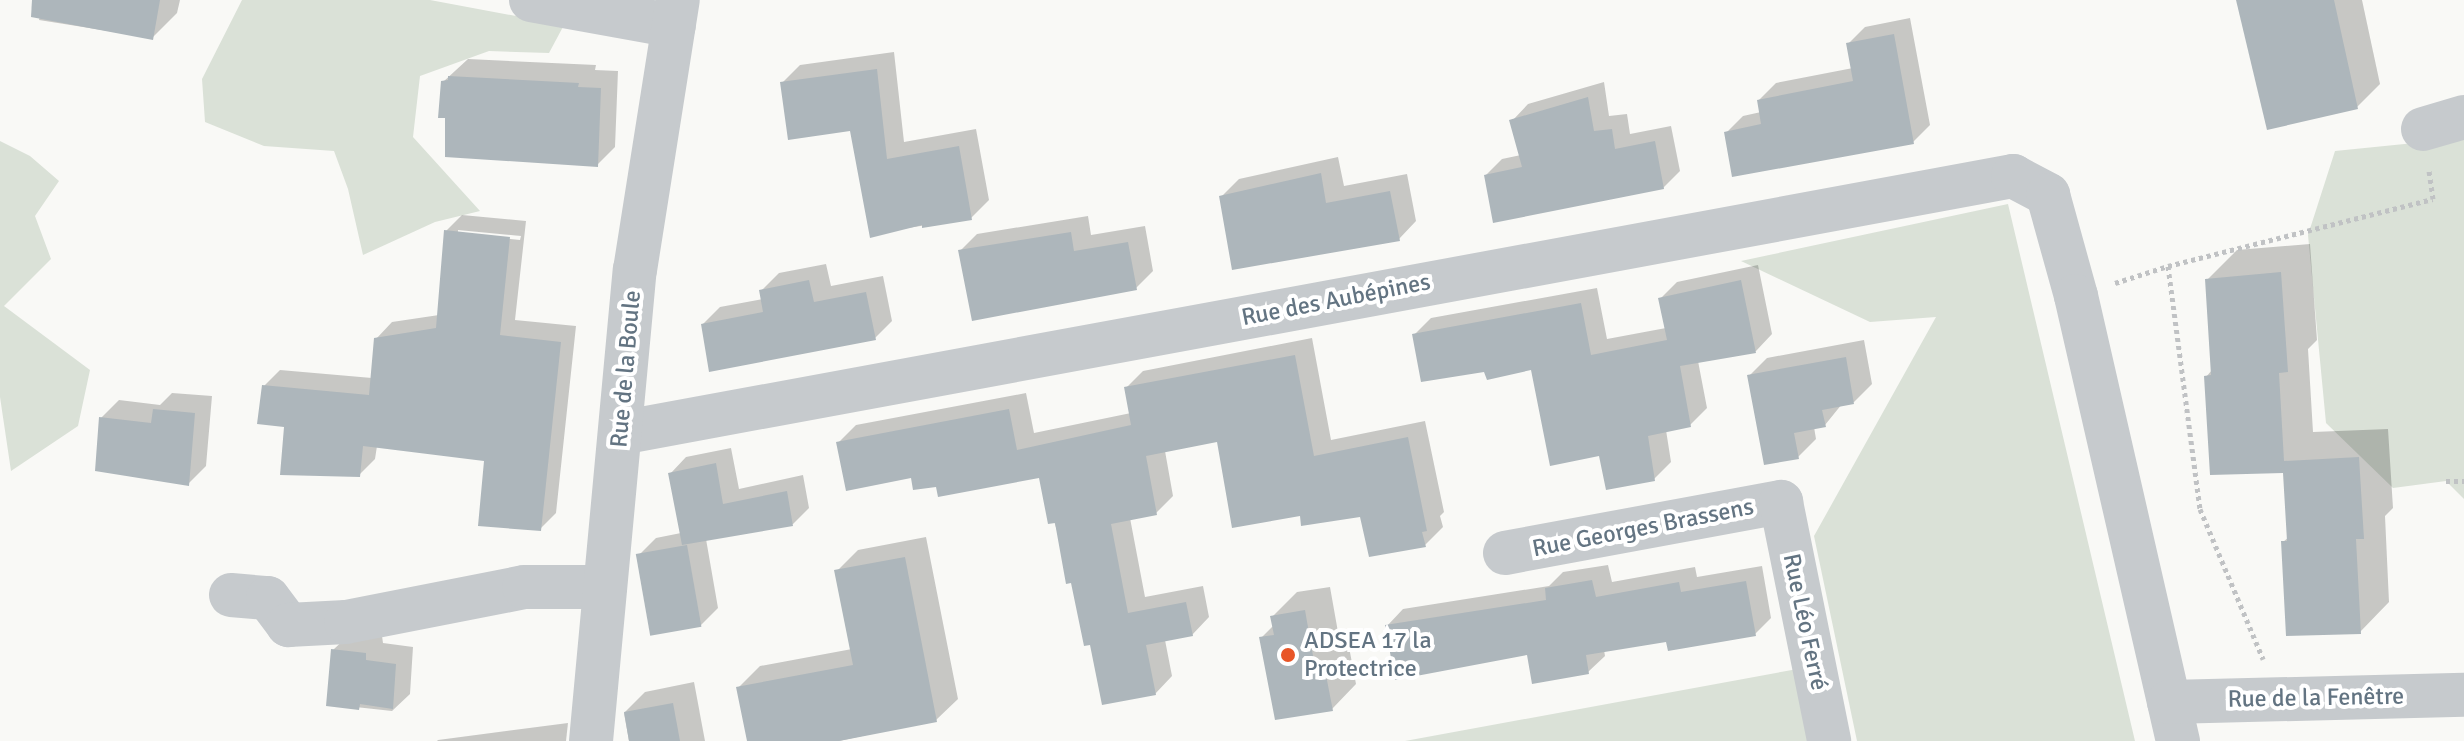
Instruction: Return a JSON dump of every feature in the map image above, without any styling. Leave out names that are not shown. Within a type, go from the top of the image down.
[{"type":"street","points":[[531,0],[676,13]]},
{"type":"street","name":"Rue de la Boule","points":[[591,741],[635,270],[676,13]]},
{"type":"street","points":[[2423,129],[2464,117]]},
{"type":"street","name":"Rue des Aubépines","points":[[620,433],[1977,180],[2013,176],[2048,195],[2076,296]]},
{"type":"street","points":[[2076,296],[2173,721]]},
{"type":"street","name":"Rue Georges Brassens","points":[[1505,553],[1781,502]]},
{"type":"street","name":"Rue Léo Ferré","points":[[1781,502],[1829,741]]},
{"type":"street","points":[[231,595],[268,598],[288,625],[346,622],[524,587],[605,587]]},
{"type":"street","name":"Rue de la Fenêtre","points":[[2173,721],[2274,699],[2464,695]]},
{"type":"path","points":[[2076,296],[2168,266],[2433,199],[2423,129]]},
{"type":"path","points":[[2168,266],[2200,509],[2258,641],[2274,699]]},
{"type":"path","points":[[2446,481],[2464,481]]},
{"type":"shaded area","points":[[242,0],[430,0],[564,25],[549,53],[489,51],[420,76],[413,137],[480,211],[435,222],[363,255],[348,189],[334,151],[264,146],[205,122],[202,79]]},
{"type":"shaded area","points":[[2464,138],[2464,499],[2446,481],[2393,488],[2326,423],[2308,235],[2335,151]]},
{"type":"shaded area","points":[[0,141],[30,156],[59,181],[35,216],[51,259],[4,306],[90,370],[78,426],[11,471],[0,397]]},
{"type":"shaded area","points":[[2008,204],[2135,741],[1857,741],[1814,536],[1936,317],[1870,322],[1741,261]]},
{"type":"shaded area","points":[[1814,666],[1829,741],[1405,741]]},
{"type":"building","points":[[32,0],[160,0],[153,40],[31,17]]},
{"type":"building","points":[[2236,0],[2334,0],[2358,109],[2267,130]]},
{"type":"building","points":[[1894,34],[1914,144],[1732,177],[1724,132],[1761,124],[1757,100],[1853,81],[1846,43]]},
{"type":"building","points":[[877,69],[887,159],[959,146],[972,220],[922,228],[922,225],[870,238],[850,131],[788,140],[780,82]]},
{"type":"building","points":[[448,76],[579,83],[578,87],[601,88],[598,167],[445,157],[445,118],[438,118],[441,81],[448,80]]},
{"type":"building","points":[[1588,97],[1594,131],[1612,129],[1615,149],[1655,141],[1664,189],[1493,223],[1484,175],[1522,167],[1509,120]]},
{"type":"building","points":[[1321,173],[1326,203],[1390,191],[1400,241],[1232,270],[1219,196]]},
{"type":"building","points":[[444,230],[510,237],[500,335],[561,342],[541,531],[478,526],[484,461],[363,446],[360,477],[280,475],[284,427],[257,424],[262,385],[369,395],[374,338],[436,328]]},
{"type":"building","points":[[1071,232],[1074,251],[1128,242],[1137,290],[972,321],[958,250]]},
{"type":"building","points":[[2281,272],[2288,372],[2279,373],[2284,461],[2359,457],[2364,539],[2356,539],[2361,634],[2286,636],[2281,541],[2287,541],[2283,473],[2210,475],[2204,376],[2211,375],[2205,279]]},
{"type":"building","points":[[809,280],[814,302],[866,292],[876,340],[709,372],[701,324],[763,312],[759,290]]},
{"type":"building","points":[[1741,280],[1756,353],[1680,366],[1691,427],[1648,436],[1655,481],[1606,490],[1599,456],[1550,466],[1531,370],[1487,380],[1484,372],[1421,382],[1412,334],[1581,303],[1591,355],[1667,340],[1658,298]]},
{"type":"building","points":[[1295,355],[1314,456],[1408,437],[1427,531],[1422,532],[1426,547],[1369,557],[1360,517],[1301,526],[1300,516],[1232,528],[1217,442],[1146,456],[1157,515],[1111,524],[1128,613],[1186,602],[1193,636],[1146,645],[1156,695],[1102,705],[1090,645],[1084,646],[1071,583],[1066,584],[1055,523],[1048,524],[1039,478],[938,497],[936,487],[913,490],[911,478],[846,491],[836,442],[1009,409],[1017,450],[1131,425],[1124,387]]},
{"type":"building","points":[[1846,357],[1854,404],[1822,410],[1826,427],[1794,433],[1799,459],[1764,465],[1747,375]]},
{"type":"building","points":[[153,409],[195,413],[189,486],[95,471],[99,417],[151,423]]},
{"type":"building","points":[[716,463],[723,504],[787,491],[793,526],[682,545],[668,473]]},
{"type":"building","points":[[687,545],[701,627],[650,636],[636,554]]},
{"type":"building","points":[[905,557],[937,722],[839,741],[747,741],[736,687],[853,665],[834,570]]},
{"type":"building","points":[[1592,580],[1596,597],[1679,582],[1681,592],[1746,581],[1756,636],[1668,651],[1666,642],[1586,655],[1589,674],[1532,684],[1527,655],[1395,680],[1385,625],[1546,600],[1545,588]]},
{"type":"building","name":"ADSEA 17 la Protectrice","points":[[1305,610],[1316,673],[1325,670],[1333,711],[1275,720],[1259,637],[1274,635],[1270,616]]},
{"type":"building","points":[[331,649],[366,653],[366,660],[396,664],[393,709],[360,704],[359,710],[326,706]]},
{"type":"building","points":[[673,703],[680,741],[629,741],[624,712]]},
{"type":"place","name":"ADSEA 17 la Protectrice","points":[[1288,655]]}]
